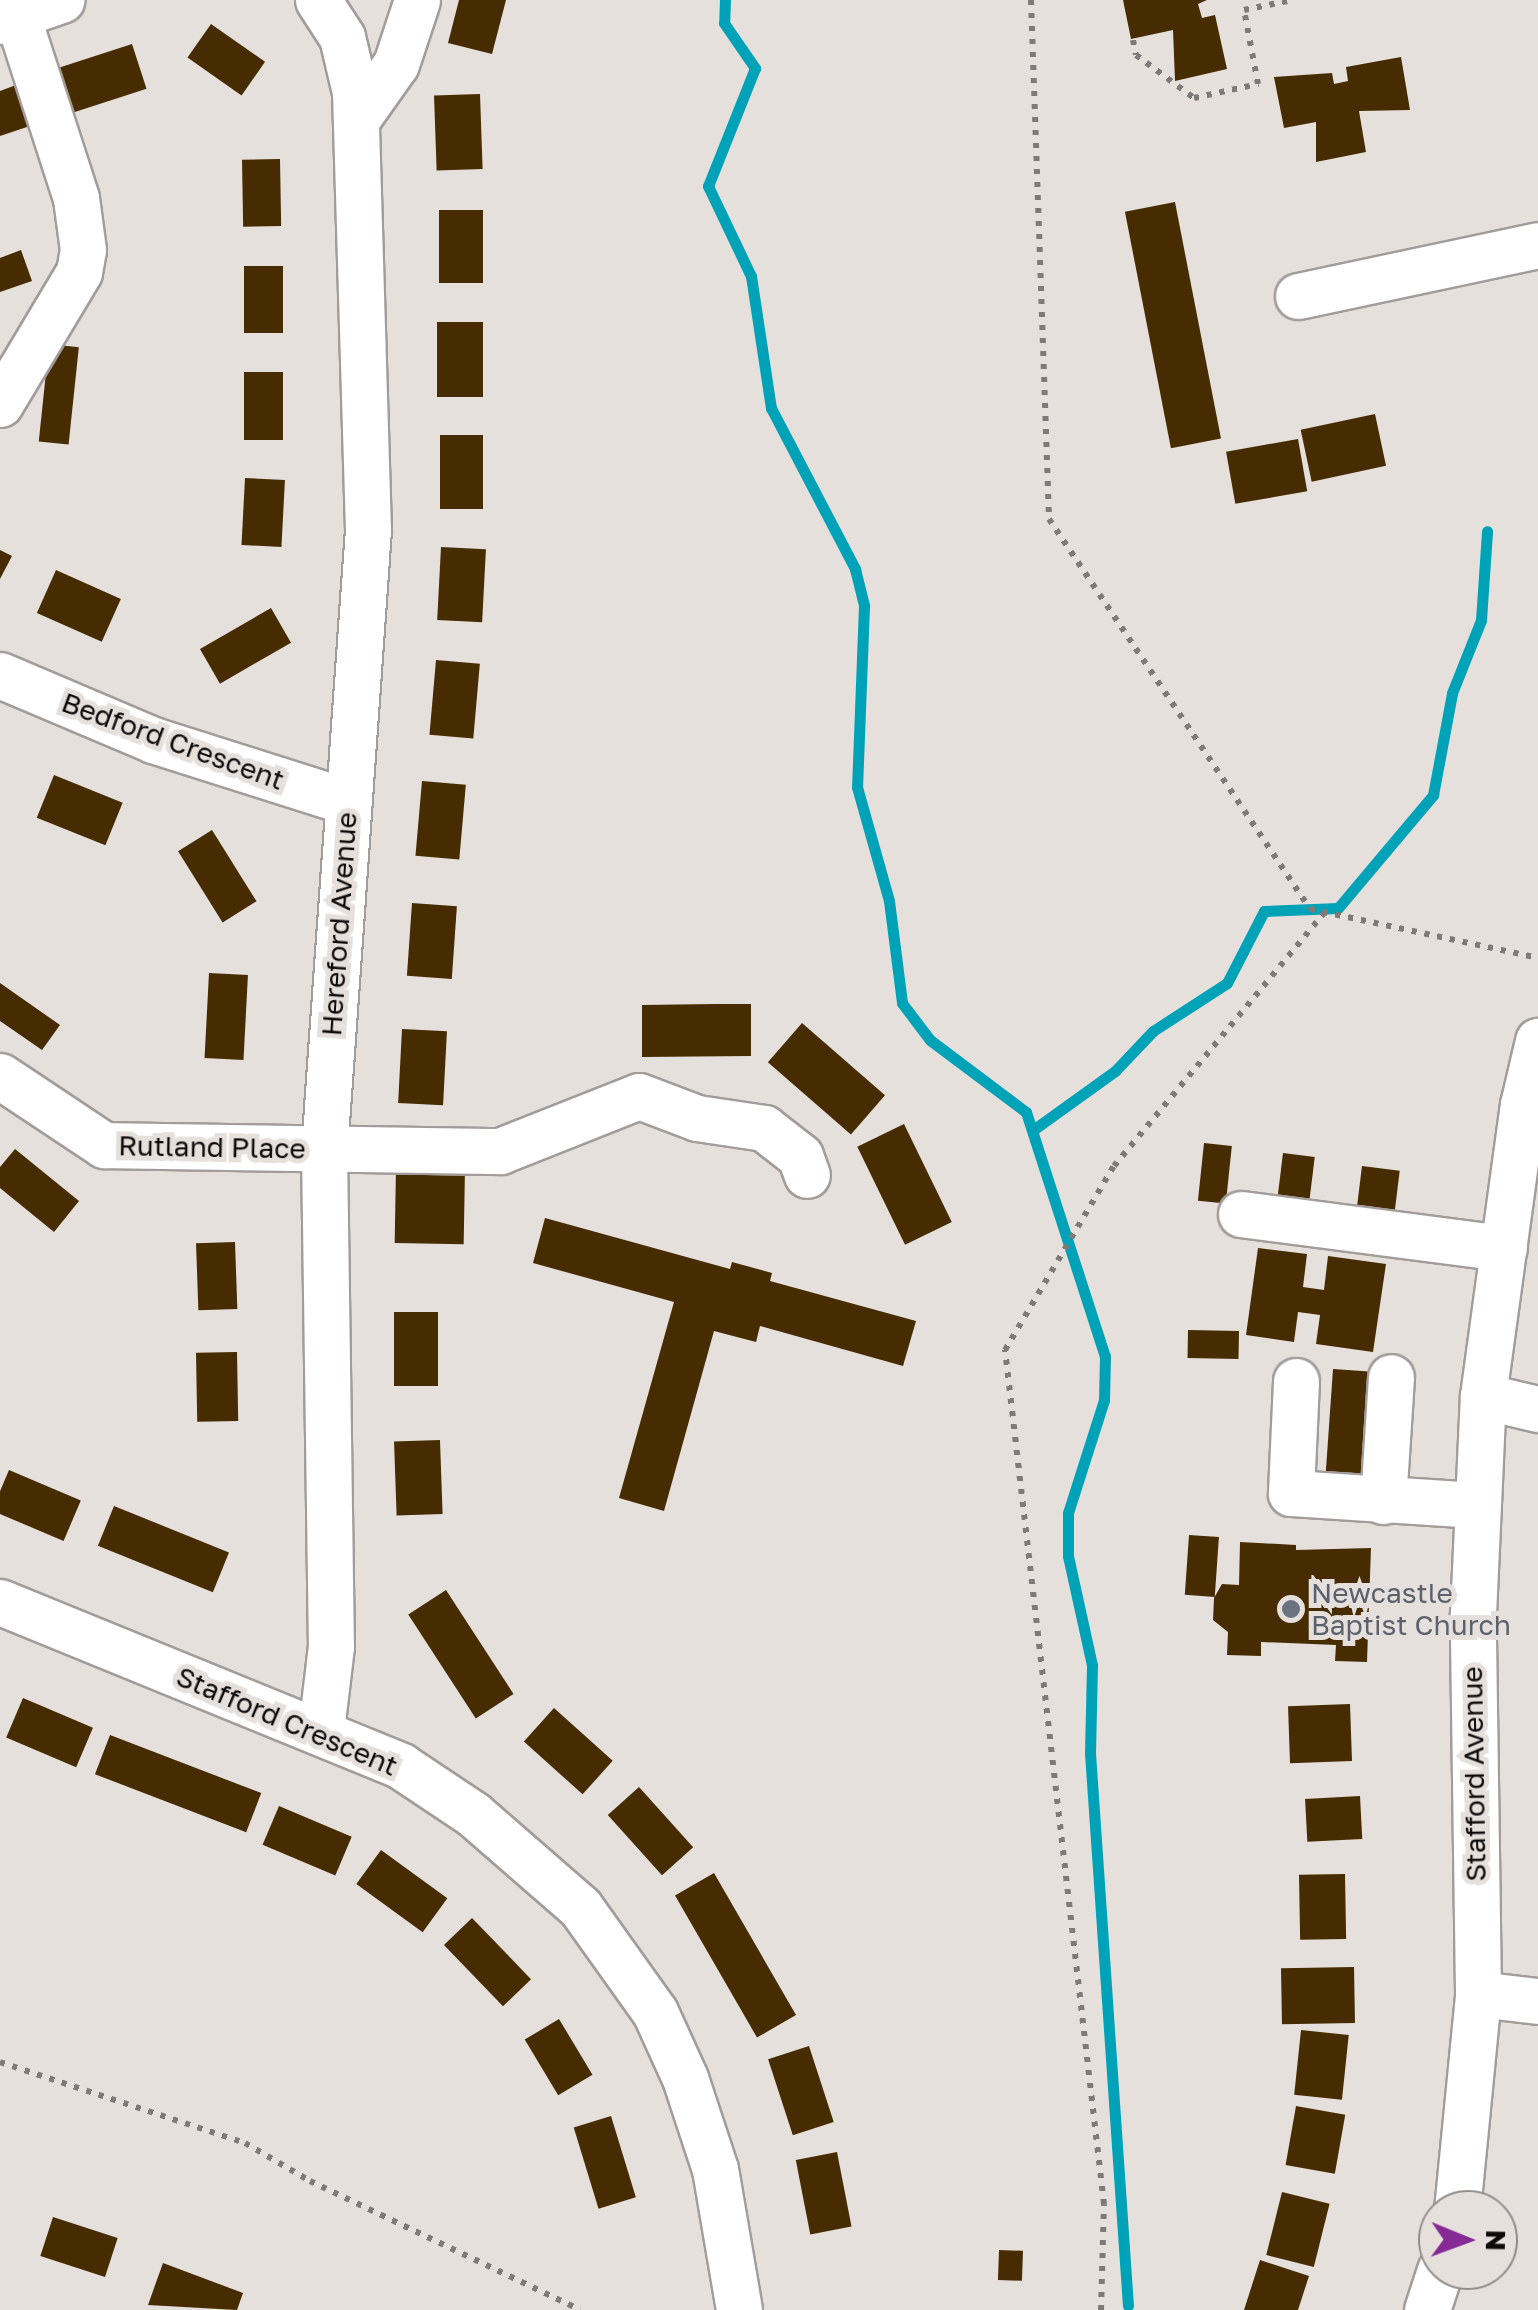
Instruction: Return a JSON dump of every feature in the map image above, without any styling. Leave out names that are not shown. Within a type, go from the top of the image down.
[{"type":"street","points":[[0,404],[79,272],[82,250],[76,198],[9,18],[61,0]]},
{"type":"street","name":"Hereford Avenue","points":[[318,0],[342,36],[356,119],[368,529],[324,1150],[331,1646],[322,1730]]},
{"type":"street","points":[[356,119],[396,64],[417,0]]},
{"type":"street","points":[[1298,296],[1538,245]]},
{"type":"street","name":"Bedford Crescent","points":[[0,675],[154,740],[348,802]]},
{"type":"street","name":"Stafford Avenue","points":[[1459,2190],[1478,1994],[1477,1505],[1484,1396],[1538,1041]]},
{"type":"street","name":"Rutland Place","points":[[0,1076],[104,1145],[500,1151],[639,1096],[697,1118],[764,1128],[800,1156],[807,1175]]},
{"type":"street","points":[[1242,1214],[1504,1248]]},
{"type":"street","points":[[1383,1501],[1391,1376]]},
{"type":"street","points":[[1296,1382],[1291,1493],[1477,1505]]},
{"type":"street","points":[[1484,1396],[1538,1409]]},
{"type":"street","name":"Stafford Crescent","points":[[0,1602],[322,1730],[401,1766],[473,1814],[580,1908],[655,2012],[685,2078],[715,2169],[739,2310]]},
{"type":"street","points":[[1478,1994],[1538,2000]]},
{"type":"path","points":[[1031,0],[1049,518],[1310,909],[1538,958]]},
{"type":"path","points":[[1133,40],[1136,55],[1194,98],[1258,84],[1244,10],[1292,0]]},
{"type":"path","points":[[1101,2310],[1104,2204],[1005,1350],[1114,1166],[1326,912]]},
{"type":"path","points":[[0,2062],[245,2143],[310,2181],[580,2310]]},
{"type":"building","points":[[459,0],[506,0],[492,54],[448,43]]},
{"type":"building","points":[[1123,0],[1207,0],[1198,4],[1202,18],[1215,15],[1227,69],[1175,81],[1173,30],[1131,39]]},
{"type":"building","points":[[211,24],[265,62],[242,95],[187,58]]},
{"type":"building","points":[[132,44],[147,89],[69,114],[55,69]]},
{"type":"building","points":[[1401,57],[1410,110],[1359,111],[1366,152],[1316,162],[1316,122],[1284,128],[1274,77],[1332,73],[1334,84],[1348,81],[1346,67]]},
{"type":"building","points":[[16,85],[30,126],[0,136],[0,91]]},
{"type":"building","points":[[480,94],[483,169],[437,171],[434,96]]},
{"type":"building","points":[[280,159],[281,226],[243,227],[242,160]]},
{"type":"building","points":[[1175,202],[1221,439],[1171,448],[1125,212]]},
{"type":"building","points":[[439,210],[483,210],[483,283],[439,283]]},
{"type":"building","points":[[21,250],[32,281],[0,292],[0,258]]},
{"type":"building","points":[[244,266],[283,266],[283,333],[244,333]]},
{"type":"building","points":[[437,322],[483,322],[483,397],[437,397]]},
{"type":"building","points":[[49,344],[79,347],[69,445],[39,441]]},
{"type":"building","points":[[244,372],[283,372],[283,440],[244,440]]},
{"type":"building","points":[[1375,414],[1386,466],[1312,482],[1301,430]]},
{"type":"building","points":[[440,435],[483,435],[483,509],[440,509]]},
{"type":"building","points":[[1298,439],[1307,491],[1235,504],[1226,452]]},
{"type":"building","points":[[245,478],[285,480],[281,547],[241,545]]},
{"type":"building","points":[[441,547],[486,549],[482,622],[437,620]]},
{"type":"building","points":[[0,550],[12,556],[0,579]]},
{"type":"building","points":[[56,570],[121,599],[102,642],[37,613]]},
{"type":"building","points":[[271,608],[291,643],[220,684],[200,649]]},
{"type":"building","points":[[436,660],[480,664],[473,739],[429,735]]},
{"type":"building","points":[[54,775],[123,803],[105,845],[37,818]]},
{"type":"building","points":[[422,781],[466,785],[459,860],[415,856]]},
{"type":"building","points":[[212,830],[257,901],[223,922],[178,851]]},
{"type":"building","points":[[412,903],[457,906],[452,979],[407,976]]},
{"type":"building","points":[[209,973],[248,975],[243,1060],[205,1058]]},
{"type":"building","points":[[0,983],[60,1025],[42,1050],[0,1021]]},
{"type":"building","points":[[751,1004],[751,1056],[642,1057],[642,1005]]},
{"type":"building","points":[[802,1023],[885,1095],[851,1134],[768,1062]]},
{"type":"building","points":[[402,1029],[447,1031],[443,1105],[398,1103]]},
{"type":"building","points":[[904,1124],[952,1222],[905,1245],[857,1147]]},
{"type":"building","points":[[1204,1143],[1232,1146],[1226,1204],[1198,1201]]},
{"type":"building","points":[[15,1149],[79,1201],[54,1232],[0,1188],[0,1167]]},
{"type":"building","points":[[1283,1153],[1315,1157],[1308,1213],[1276,1210]]},
{"type":"building","points":[[1362,1166],[1400,1171],[1394,1217],[1356,1213]]},
{"type":"building","points":[[396,1167],[465,1168],[464,1244],[395,1243]]},
{"type":"building","points":[[545,1218],[730,1269],[732,1262],[772,1273],[770,1281],[916,1321],[903,1366],[760,1326],[756,1342],[714,1331],[664,1511],[619,1498],[674,1302],[533,1263]]},
{"type":"building","points":[[235,1242],[237,1309],[198,1310],[196,1243]]},
{"type":"building","points":[[1258,1248],[1307,1254],[1303,1287],[1324,1290],[1328,1256],[1386,1264],[1373,1352],[1316,1344],[1320,1315],[1298,1312],[1294,1342],[1246,1335]]},
{"type":"building","points":[[394,1312],[438,1312],[438,1386],[394,1386]]},
{"type":"building","points":[[1188,1330],[1239,1331],[1239,1359],[1188,1358]]},
{"type":"building","points":[[237,1352],[238,1421],[197,1422],[196,1353]]},
{"type":"building","points":[[1333,1369],[1384,1373],[1376,1490],[1325,1487]]},
{"type":"building","points":[[440,1440],[443,1514],[397,1516],[394,1442]]},
{"type":"building","points":[[9,1470],[81,1500],[64,1541],[0,1514],[0,1491]]},
{"type":"building","points":[[114,1506],[229,1552],[213,1592],[98,1546]]},
{"type":"building","points":[[1189,1535],[1219,1537],[1215,1597],[1185,1595]]},
{"type":"building","name":"Newcastle Baptist Church","points":[[1240,1542],[1296,1545],[1296,1550],[1371,1548],[1367,1662],[1335,1661],[1336,1645],[1261,1642],[1261,1656],[1227,1655],[1228,1632],[1213,1620],[1214,1598],[1222,1584],[1239,1585]]},
{"type":"building","points":[[446,1590],[514,1694],[476,1719],[408,1615]]},
{"type":"building","points":[[23,1698],[93,1728],[76,1767],[6,1738]]},
{"type":"building","points":[[1350,1704],[1352,1761],[1290,1763],[1288,1706]]},
{"type":"building","points":[[554,1708],[613,1761],[583,1794],[524,1741]]},
{"type":"building","points":[[110,1735],[261,1793],[246,1832],[95,1774]]},
{"type":"building","points":[[639,1787],[693,1847],[662,1875],[608,1815]]},
{"type":"building","points":[[1360,1796],[1362,1839],[1307,1842],[1305,1799]]},
{"type":"building","points":[[279,1806],[352,1837],[335,1876],[263,1845]]},
{"type":"building","points":[[381,1850],[447,1898],[423,1932],[356,1884]]},
{"type":"building","points":[[714,1873],[796,2015],[757,2038],[675,1896]]},
{"type":"building","points":[[1345,1874],[1346,1939],[1300,1940],[1299,1875]]},
{"type":"building","points":[[472,1918],[531,1979],[503,2006],[444,1945]]},
{"type":"building","points":[[1354,1967],[1355,2023],[1282,2024],[1281,1968]]},
{"type":"building","points":[[559,2019],[592,2075],[558,2095],[525,2040]]},
{"type":"building","points":[[1301,2030],[1349,2035],[1342,2100],[1294,2095]]},
{"type":"building","points":[[809,2046],[834,2122],[793,2135],[768,2059]]},
{"type":"building","points":[[1296,2106],[1345,2115],[1335,2174],[1286,2165]]},
{"type":"building","points":[[611,2116],[636,2197],[599,2209],[574,2127]]},
{"type":"building","points":[[837,2152],[852,2227],[810,2235],[796,2160]]},
{"type":"building","points":[[1282,2192],[1330,2204],[1314,2267],[1266,2255]]},
{"type":"building","points":[[53,2217],[118,2238],[105,2277],[40,2256]]},
{"type":"building","points":[[999,2250],[1023,2251],[1022,2281],[998,2280]]},
{"type":"building","points":[[1260,2260],[1309,2276],[1298,2310],[1244,2310]]},
{"type":"building","points":[[163,2263],[243,2293],[237,2310],[148,2305]]},
{"type":"waterway","points":[[725,0],[724,23],[755,68],[708,186],[751,276],[771,408],[855,569],[864,606],[857,787],[889,901],[902,1003],[930,1040],[1026,1112],[1105,1356],[1104,1400],[1068,1513],[1068,1556],[1092,1665],[1090,1753],[1128,2306]]},
{"type":"waterway","points":[[1033,1130],[1115,1071],[1153,1031],[1227,983],[1264,911],[1338,908],[1433,795],[1452,693],[1481,620],[1487,531]]},
{"type":"place","name":"Newcastle Baptist Church","points":[[1291,1609]]}]
